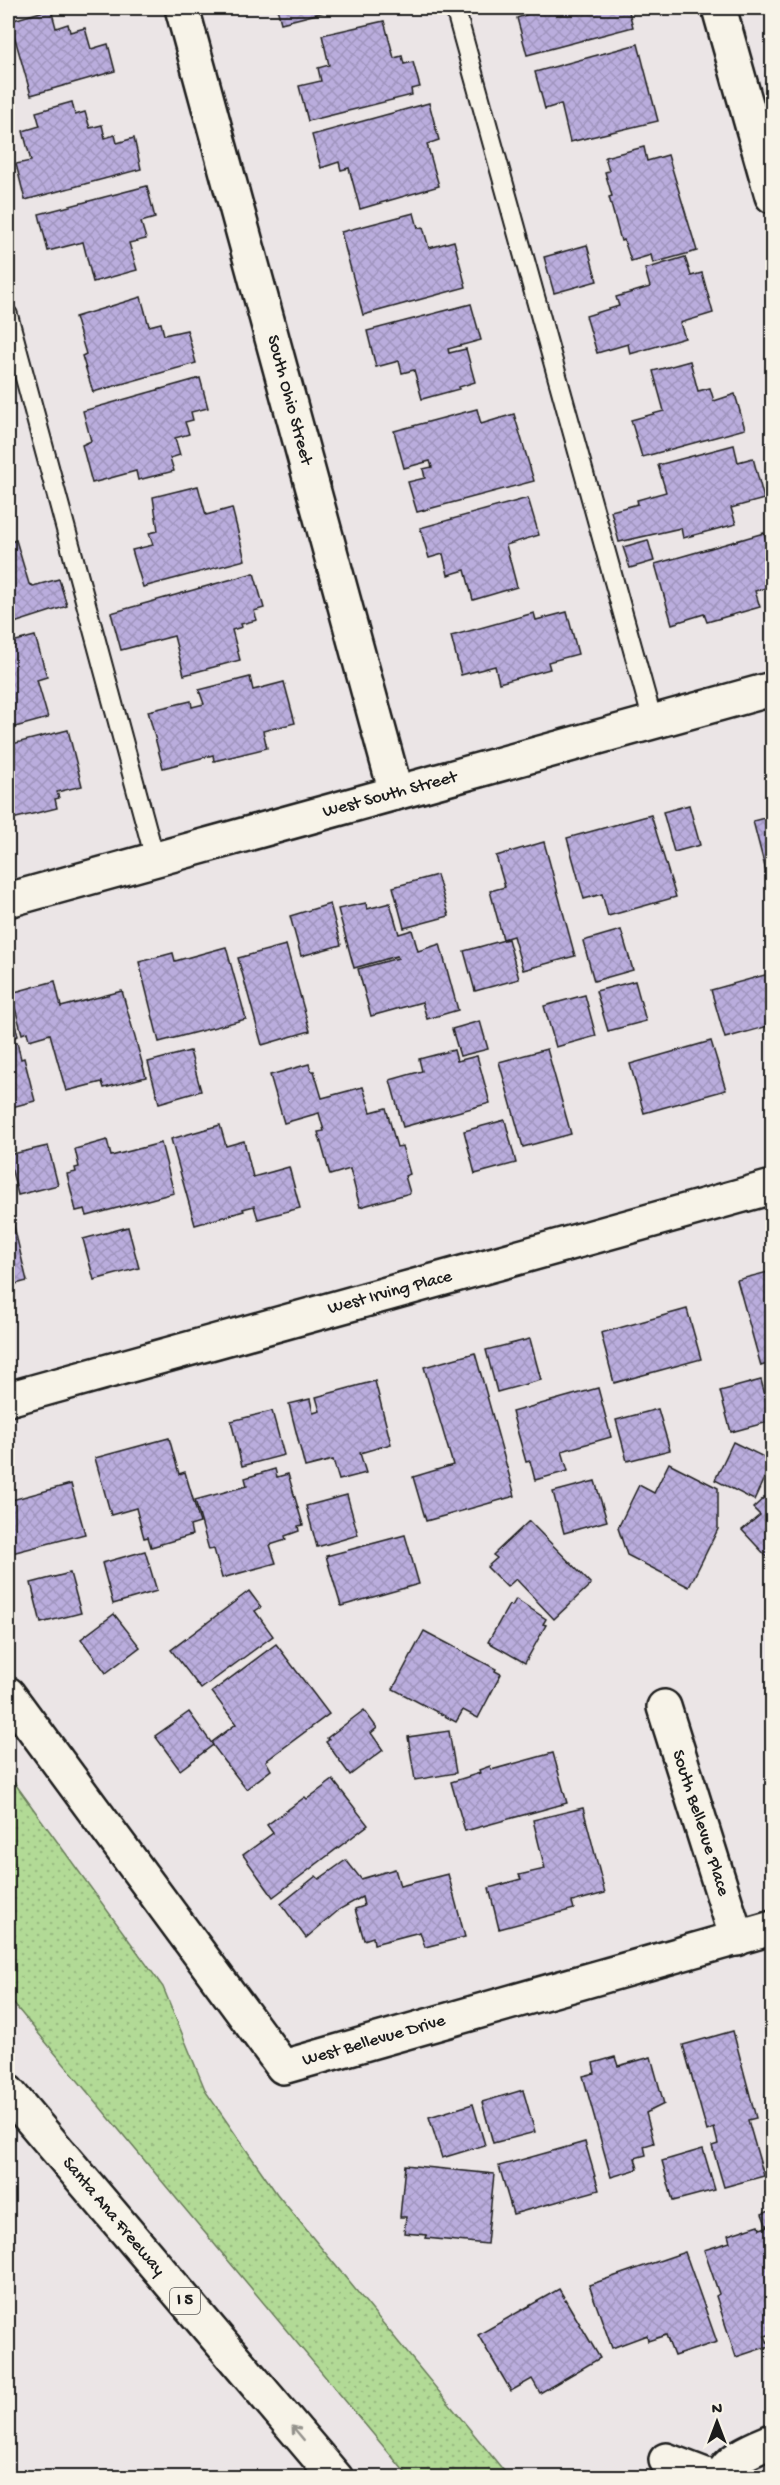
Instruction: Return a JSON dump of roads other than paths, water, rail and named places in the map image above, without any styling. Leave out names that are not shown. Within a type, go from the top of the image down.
[{"type":"main road","name":"South Ohio Street","points":[[182,8],[396,793]]},
{"type":"main road","points":[[719,8],[772,196]]},
{"type":"main road","name":"West South Street","points":[[8,900],[772,689]]},
{"type":"main road","name":"West Irving Place","points":[[8,1399],[772,1187]]},
{"type":"main road","name":"West Bellevue Drive","points":[[8,1694],[283,2067],[772,1928]]},
{"type":"main road","name":"South Bellevue Place","points":[[664,1707],[737,1938]]},
{"type":"main road","name":"Santa Ana Freeway","points":[[8,2092],[336,2478]]},
{"type":"main road","points":[[720,2478],[732,2462],[747,2452],[772,2441]]},
{"type":"main road","points":[[666,2460],[713,2478]]},
{"type":"lane","points":[[455,8],[653,722]]},
{"type":"lane","points":[[8,315],[155,859]]}]
